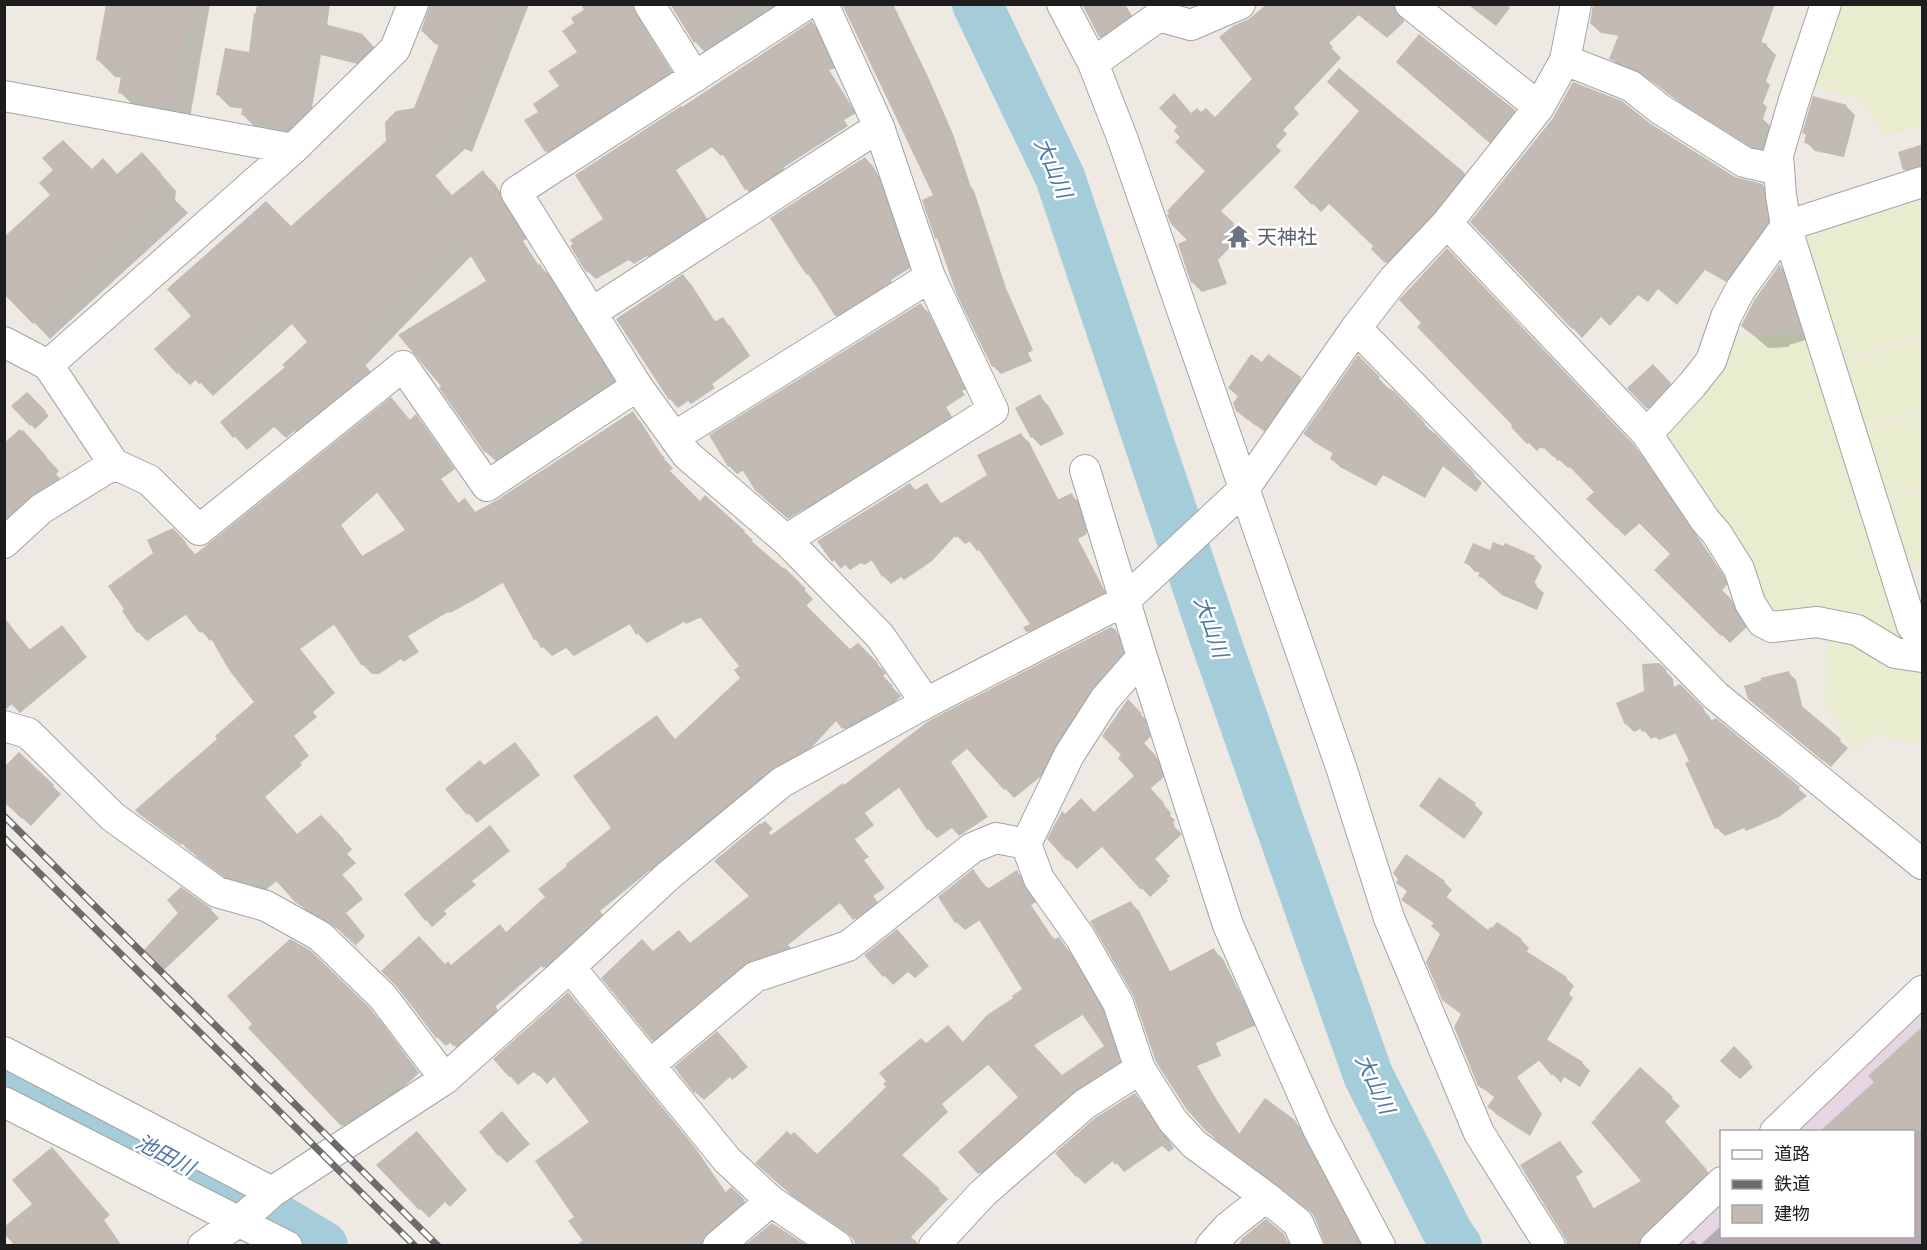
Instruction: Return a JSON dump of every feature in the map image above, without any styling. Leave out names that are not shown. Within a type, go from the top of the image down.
[{"type":"street","points":[[48,365],[293,149],[395,49],[413,4]]},
{"type":"street","points":[[649,4],[695,77]]},
{"type":"street","points":[[807,4],[516,192],[637,386],[687,455],[786,540],[880,636],[926,702]]},
{"type":"street","points":[[786,540],[993,410],[930,277],[879,127],[823,4]]},
{"type":"street","points":[[1062,4],[1093,63],[1123,140],[1341,767],[1389,918],[1479,1133],[1550,1245]]},
{"type":"street","points":[[1093,63],[1159,16],[1191,25],[1240,4]]},
{"type":"street","points":[[1410,4],[1539,106]]},
{"type":"street","points":[[203,1245],[242,1220],[271,1193],[445,1079],[668,876],[782,782],[926,702],[1125,600],[1243,489],[1356,328],[1394,279],[1448,223],[1539,106],[1565,60],[1576,4]]},
{"type":"street","points":[[1826,4],[1778,155],[1786,226],[1912,626],[1923,637]]},
{"type":"street","points":[[1565,60],[1631,86],[1659,109],[1744,162],[1779,170]]},
{"type":"street","points":[[4,96],[293,149]]},
{"type":"street","points":[[591,313],[879,127]]},
{"type":"street","points":[[1647,434],[1692,386],[1711,361],[1726,317],[1740,290],[1786,226],[1923,183]]},
{"type":"street","points":[[1448,223],[1647,434],[1739,569],[1750,603],[1762,622],[1772,627],[1817,622],[1857,630],[1896,653],[1923,657]]},
{"type":"street","points":[[674,437],[930,277]]},
{"type":"street","points":[[1356,328],[1716,696],[1923,864]]},
{"type":"street","points":[[4,342],[48,365],[114,464],[149,480],[199,530],[402,366],[487,486],[637,386]]},
{"type":"street","points":[[4,543],[41,509],[114,464]]},
{"type":"street","points":[[1084,470],[1228,925],[1318,1129],[1380,1245]]},
{"type":"street","points":[[1142,657],[1105,699],[1069,755],[1026,844],[1039,879],[1080,937],[1118,1003],[1140,1069],[1173,1121],[1194,1144],[1298,1223],[1308,1245]]},
{"type":"street","points":[[4,726],[28,733],[113,817],[217,892],[266,906],[320,936],[383,997],[445,1079]]},
{"type":"street","points":[[651,1064],[755,977],[848,946],[972,848],[996,838],[1026,844]]},
{"type":"street","points":[[570,967],[727,1160],[771,1201],[837,1245]]},
{"type":"street","points":[[1776,1130],[1923,991]]},
{"type":"street","points":[[4,1052],[271,1193]]},
{"type":"street","points":[[934,1245],[983,1193],[1085,1104],[1140,1069]]},
{"type":"street","points":[[4,1102],[242,1220],[287,1245]]},
{"type":"street","points":[[1655,1245],[1720,1184]]},
{"type":"street","points":[[1211,1245],[1228,1227],[1266,1197]]},
{"type":"street","points":[[718,1245],[771,1201]]},
{"type":"shaded area","points":[[1922,1009],[1922,1245],[1676,1246],[1720,1203],[1720,1238],[1915,1238],[1915,1130],[1796,1130]]},
{"type":"green space","points":[[1833,5],[1922,5],[1922,126],[1885,136],[1862,101],[1809,84]]},
{"type":"green space","points":[[1922,187],[1922,334],[1835,364],[1794,228]]},
{"type":"green space","points":[[1814,333],[1909,651],[1773,621],[1656,437],[1722,339]]},
{"type":"green space","points":[[1922,337],[1922,411],[1856,432],[1836,367]]},
{"type":"green space","points":[[1922,414],[1922,487],[1878,502],[1857,434]]},
{"type":"green space","points":[[1922,490],[1922,563],[1899,571],[1879,504]]},
{"type":"green space","points":[[1827,632],[1922,662],[1922,743],[1912,744],[1881,735],[1871,735],[1856,752],[1850,747],[1825,701]]},
{"type":"building","points":[[106,4],[166,4],[190,9],[174,102],[118,93],[123,65],[96,60]]},
{"type":"building","points":[[260,4],[300,4],[316,7],[313,21],[363,34],[358,55],[309,44],[297,113],[292,113],[290,123],[241,115],[244,100],[216,95],[225,48],[249,52],[254,13],[259,14]]},
{"type":"building","points":[[430,4],[512,4],[459,140],[452,137],[424,163],[442,183],[431,212],[483,170],[516,224],[511,227],[536,267],[540,264],[585,339],[587,338],[611,376],[494,452],[491,448],[485,453],[439,388],[441,386],[398,335],[486,281],[461,240],[343,363],[346,367],[360,358],[370,371],[301,426],[292,414],[272,426],[262,414],[233,438],[220,422],[285,367],[282,365],[307,342],[280,310],[199,384],[184,367],[177,374],[154,349],[191,316],[167,289],[266,201],[291,226],[386,141],[385,122],[396,111],[414,108],[441,39],[421,31]]},
{"type":"building","points":[[593,4],[632,4],[634,13],[665,62],[658,69],[663,76],[545,152],[524,120],[538,112],[533,104],[559,86],[548,71],[577,52],[562,31],[574,23],[571,18]]},
{"type":"building","points":[[670,4],[753,4],[694,43]]},
{"type":"building","points":[[842,4],[889,4],[922,69],[945,124],[964,182],[967,181],[990,257],[1026,342],[1021,344],[1025,353],[992,367],[957,295],[937,238],[935,239],[922,200],[933,195]]},
{"type":"building","points":[[1082,4],[1125,4],[1131,15],[1099,37]]},
{"type":"building","points":[[1267,4],[1393,4],[1395,12],[1377,30],[1349,7],[1319,33],[1333,47],[1285,98],[1290,103],[1274,119],[1279,123],[1267,135],[1272,140],[1211,202],[1234,223],[1209,249],[1218,274],[1191,283],[1178,244],[1187,240],[1171,224],[1167,211],[1205,171],[1175,142],[1180,137],[1174,131],[1177,127],[1159,108],[1174,93],[1191,113],[1197,108],[1201,112],[1206,108],[1215,117],[1252,79],[1219,37],[1233,26],[1249,19]]},
{"type":"building","points":[[1593,4],[1762,4],[1750,38],[1767,44],[1756,72],[1761,74],[1753,95],[1759,96],[1753,112],[1762,116],[1759,124],[1762,125],[1753,146],[1670,95],[1641,72],[1609,59],[1621,29],[1590,24]]},
{"type":"building","points":[[812,21],[829,59],[822,62],[848,104],[837,111],[841,117],[776,159],[781,167],[777,173],[745,190],[717,145],[712,148],[705,138],[669,161],[704,217],[645,257],[640,247],[624,257],[621,251],[586,272],[570,246],[573,244],[570,240],[603,219],[575,175]]},
{"type":"building","points":[[1419,34],[1515,110],[1489,142],[1396,62]]},
{"type":"building","points":[[1339,68],[1465,173],[1434,212],[1385,263],[1371,249],[1373,246],[1321,196],[1312,205],[1294,187],[1359,111],[1327,82]]},
{"type":"building","points":[[1573,82],[1622,101],[1651,124],[1735,177],[1763,184],[1768,222],[1727,279],[1695,262],[1667,296],[1648,281],[1637,294],[1627,286],[1599,317],[1590,309],[1572,329],[1470,222],[1553,118]]},
{"type":"building","points":[[1813,96],[1847,105],[1833,150],[1804,143],[1806,134],[1802,133]]},
{"type":"building","points":[[63,140],[92,169],[103,158],[117,174],[142,152],[161,173],[158,194],[173,197],[33,324],[4,294],[4,237],[50,195],[39,183],[53,170],[42,158]]},
{"type":"building","points":[[1923,144],[1923,165],[1903,170],[1898,152]]},
{"type":"building","points":[[865,157],[878,177],[905,258],[884,272],[890,282],[835,316],[770,218]]},
{"type":"building","points":[[1447,248],[1634,445],[1722,574],[1714,582],[1731,599],[1739,618],[1721,636],[1654,570],[1670,554],[1631,515],[1616,528],[1586,499],[1594,492],[1561,458],[1558,461],[1545,447],[1543,449],[1533,439],[1527,444],[1511,427],[1512,425],[1417,327],[1421,323],[1399,300]]},
{"type":"building","points":[[1780,264],[1799,325],[1776,331],[1776,335],[1754,336],[1741,326],[1755,299]]},
{"type":"building","points":[[683,274],[714,322],[723,317],[742,347],[705,375],[707,379],[681,396],[679,393],[669,400],[616,319]]},
{"type":"building","points":[[921,303],[960,380],[955,382],[958,386],[938,398],[950,416],[806,507],[801,498],[779,511],[755,490],[737,461],[728,467],[709,435]]},
{"type":"building","points":[[1251,354],[1262,362],[1268,354],[1301,377],[1265,426],[1256,426],[1236,411],[1233,403],[1238,396],[1228,388]]},
{"type":"building","points":[[1358,355],[1380,377],[1377,382],[1394,391],[1425,423],[1423,426],[1436,434],[1475,474],[1467,485],[1434,459],[1416,491],[1374,468],[1368,479],[1330,459],[1333,452],[1303,434]]},
{"type":"building","points":[[1653,364],[1671,383],[1647,409],[1627,388]]},
{"type":"building","points":[[27,392],[46,411],[30,426],[11,406]]},
{"type":"building","points":[[1040,394],[1056,425],[1031,438],[1015,408]]},
{"type":"building","points":[[391,397],[410,420],[416,414],[447,459],[433,469],[458,503],[465,498],[475,512],[633,411],[656,449],[665,458],[661,462],[700,501],[705,495],[745,531],[742,533],[785,568],[806,589],[798,597],[850,649],[858,643],[877,662],[875,668],[893,686],[871,709],[842,729],[829,711],[793,749],[797,754],[771,769],[709,820],[704,814],[668,842],[673,848],[649,868],[647,866],[645,868],[640,863],[592,902],[602,914],[543,968],[534,956],[487,997],[497,1009],[453,1046],[442,1033],[436,1038],[397,987],[381,971],[419,936],[445,964],[448,961],[451,965],[500,924],[506,932],[545,897],[538,889],[611,828],[573,776],[657,715],[674,740],[740,678],[734,670],[739,666],[693,608],[676,615],[675,613],[636,635],[624,614],[564,648],[559,639],[541,648],[536,639],[534,640],[497,572],[401,627],[411,642],[393,654],[391,651],[370,665],[361,665],[327,614],[292,639],[327,683],[305,702],[309,707],[286,726],[301,746],[257,788],[297,834],[321,815],[344,839],[340,844],[348,853],[334,866],[355,889],[338,904],[357,926],[347,936],[363,954],[332,923],[296,903],[268,872],[253,884],[225,876],[187,849],[174,834],[171,837],[135,810],[217,739],[215,736],[254,702],[229,670],[206,630],[200,633],[178,605],[137,633],[108,586],[153,553],[147,540],[173,528],[185,541],[193,556]],"holes":[[[370,483],[405,530],[362,556],[333,515]]]},
{"type":"building","points":[[23,430],[47,457],[44,460],[56,474],[4,519],[4,447]]},
{"type":"building","points":[[1021,433],[1057,500],[1072,493],[1083,522],[1071,530],[1103,592],[1026,632],[1023,627],[1030,624],[979,550],[977,551],[963,533],[956,538],[949,526],[924,553],[895,573],[892,569],[882,577],[866,551],[855,559],[853,555],[841,563],[837,557],[832,562],[817,541],[910,483],[915,490],[927,483],[940,504],[987,475],[977,455]]},
{"type":"building","points":[[1493,542],[1503,546],[1505,543],[1535,556],[1525,579],[1537,584],[1528,603],[1492,587],[1493,583],[1478,576],[1481,570],[1464,563],[1473,543],[1490,550]]},
{"type":"building","points":[[4,617],[29,650],[62,625],[80,648],[6,709]]},
{"type":"building","points":[[1111,627],[1116,630],[1123,653],[1090,690],[1052,751],[1004,790],[959,740],[943,752],[980,808],[949,827],[943,819],[927,830],[892,777],[857,803],[866,815],[847,830],[861,847],[856,851],[877,878],[865,887],[877,901],[853,920],[832,893],[780,935],[783,939],[760,957],[744,964],[652,1041],[601,978],[642,939],[653,951],[679,930],[690,943],[749,896],[714,861],[760,823],[771,835],[843,783],[844,785],[930,720]]},
{"type":"building","points":[[1659,663],[1666,669],[1667,690],[1680,684],[1703,707],[1709,722],[1716,718],[1800,787],[1797,791],[1771,810],[1737,824],[1736,821],[1715,829],[1685,763],[1689,761],[1671,724],[1650,733],[1648,730],[1642,732],[1637,720],[1625,725],[1616,703],[1644,691],[1642,664]]},
{"type":"building","points":[[1789,671],[1796,701],[1841,739],[1823,761],[1748,699],[1744,686],[1762,680],[1760,678]]},
{"type":"building","points":[[1128,699],[1142,714],[1139,716],[1146,725],[1136,734],[1155,755],[1157,759],[1155,761],[1159,766],[1143,780],[1164,803],[1163,807],[1168,811],[1165,814],[1175,825],[1147,850],[1162,867],[1159,870],[1161,871],[1141,890],[1094,838],[1067,861],[1047,839],[1062,811],[1065,814],[1081,798],[1094,812],[1134,776],[1118,758],[1121,755],[1102,736]]},
{"type":"building","points":[[515,742],[533,765],[467,815],[445,789],[480,760],[484,765]]},
{"type":"building","points":[[19,752],[54,785],[22,819],[4,802],[4,767]]},
{"type":"building","points":[[1439,777],[1476,803],[1455,832],[1419,806]]},
{"type":"building","points":[[490,825],[504,843],[467,874],[470,878],[439,903],[442,907],[425,921],[404,894]]},
{"type":"building","points":[[1406,854],[1445,881],[1438,890],[1488,930],[1497,922],[1522,939],[1518,946],[1567,977],[1561,986],[1566,989],[1538,1034],[1583,1062],[1572,1080],[1556,1070],[1552,1076],[1532,1052],[1510,1069],[1535,1105],[1521,1129],[1487,1107],[1495,1096],[1478,1086],[1454,1027],[1461,1014],[1442,1000],[1426,962],[1440,934],[1431,926],[1434,923],[1401,900],[1407,891],[1396,883],[1398,879],[1393,873]]},
{"type":"building","points":[[973,869],[986,888],[1017,870],[1028,893],[1024,896],[1051,938],[1059,937],[1102,1010],[1119,1062],[1074,1091],[978,1174],[958,1152],[1018,1097],[980,1056],[934,1095],[941,1102],[893,1147],[940,1189],[901,1229],[917,1242],[917,1245],[858,1245],[847,1232],[782,1187],[755,1163],[787,1131],[791,1135],[794,1132],[817,1154],[886,1087],[883,1084],[886,1081],[879,1073],[921,1038],[926,1043],[948,1025],[963,1042],[987,1015],[1013,998],[1012,996],[1022,989],[973,910],[955,923],[938,897]],"holes":[[[1076,1005],[1104,1046],[1062,1075],[1026,1037]]]},
{"type":"building","points":[[181,887],[212,909],[155,963],[143,951],[178,913],[167,900]]},
{"type":"building","points":[[1131,901],[1167,973],[1214,948],[1248,1016],[1208,1034],[1213,1047],[1190,1057],[1238,1135],[1265,1098],[1295,1120],[1357,1240],[1348,1245],[1325,1245],[1314,1216],[1309,1210],[1206,1131],[1187,1110],[1156,1062],[1133,995],[1090,921]]},
{"type":"building","points":[[897,929],[921,957],[905,971],[899,963],[883,977],[864,955]]},
{"type":"building","points":[[290,939],[310,950],[370,1008],[410,1062],[341,1126],[248,1028],[252,1024],[227,996]]},
{"type":"building","points":[[568,992],[687,1138],[725,1193],[731,1187],[745,1200],[707,1233],[701,1245],[586,1245],[568,1221],[574,1217],[535,1161],[589,1122],[547,1068],[538,1076],[525,1064],[509,1077],[493,1059]]},
{"type":"building","points":[[1923,1026],[1923,1131],[1821,1130],[1874,1082],[1868,1076]]},
{"type":"building","points":[[717,1031],[740,1057],[723,1072],[720,1069],[694,1093],[674,1067]]},
{"type":"building","points":[[1734,1046],[1750,1062],[1736,1076],[1720,1061]]},
{"type":"building","points":[[1640,1067],[1673,1097],[1658,1114],[1707,1170],[1671,1202],[1673,1205],[1643,1234],[1638,1245],[1569,1245],[1520,1165],[1560,1141],[1576,1163],[1569,1169],[1592,1209],[1641,1181],[1591,1122]]},
{"type":"building","points":[[1135,1093],[1167,1140],[1159,1145],[1154,1138],[1115,1165],[1106,1151],[1076,1177],[1055,1153],[1095,1118]]},
{"type":"building","points":[[502,1111],[522,1135],[498,1156],[479,1132]]},
{"type":"building","points":[[417,1131],[459,1181],[440,1199],[436,1195],[419,1210],[376,1165]]},
{"type":"building","points":[[52,1147],[102,1206],[96,1211],[121,1245],[14,1245],[4,1233],[4,1227],[32,1204],[12,1180]]},
{"type":"building","points":[[1266,1219],[1284,1234],[1289,1245],[1244,1245],[1241,1239]]},
{"type":"building","points":[[772,1223],[806,1245],[745,1245]]},
{"type":"waterway","name":"大山川","points":[[977,4],[1060,177],[1215,639],[1368,1075],[1449,1235],[1457,1246]]},
{"type":"waterway","name":"池田川","points":[[4,1069],[211,1179],[323,1246]]},
{"type":"railway","points":[[4,816],[438,1246]]},
{"type":"railway","points":[[4,838],[415,1246]]},
{"type":"place","name":"天神社","points":[[1239,237]]}]
